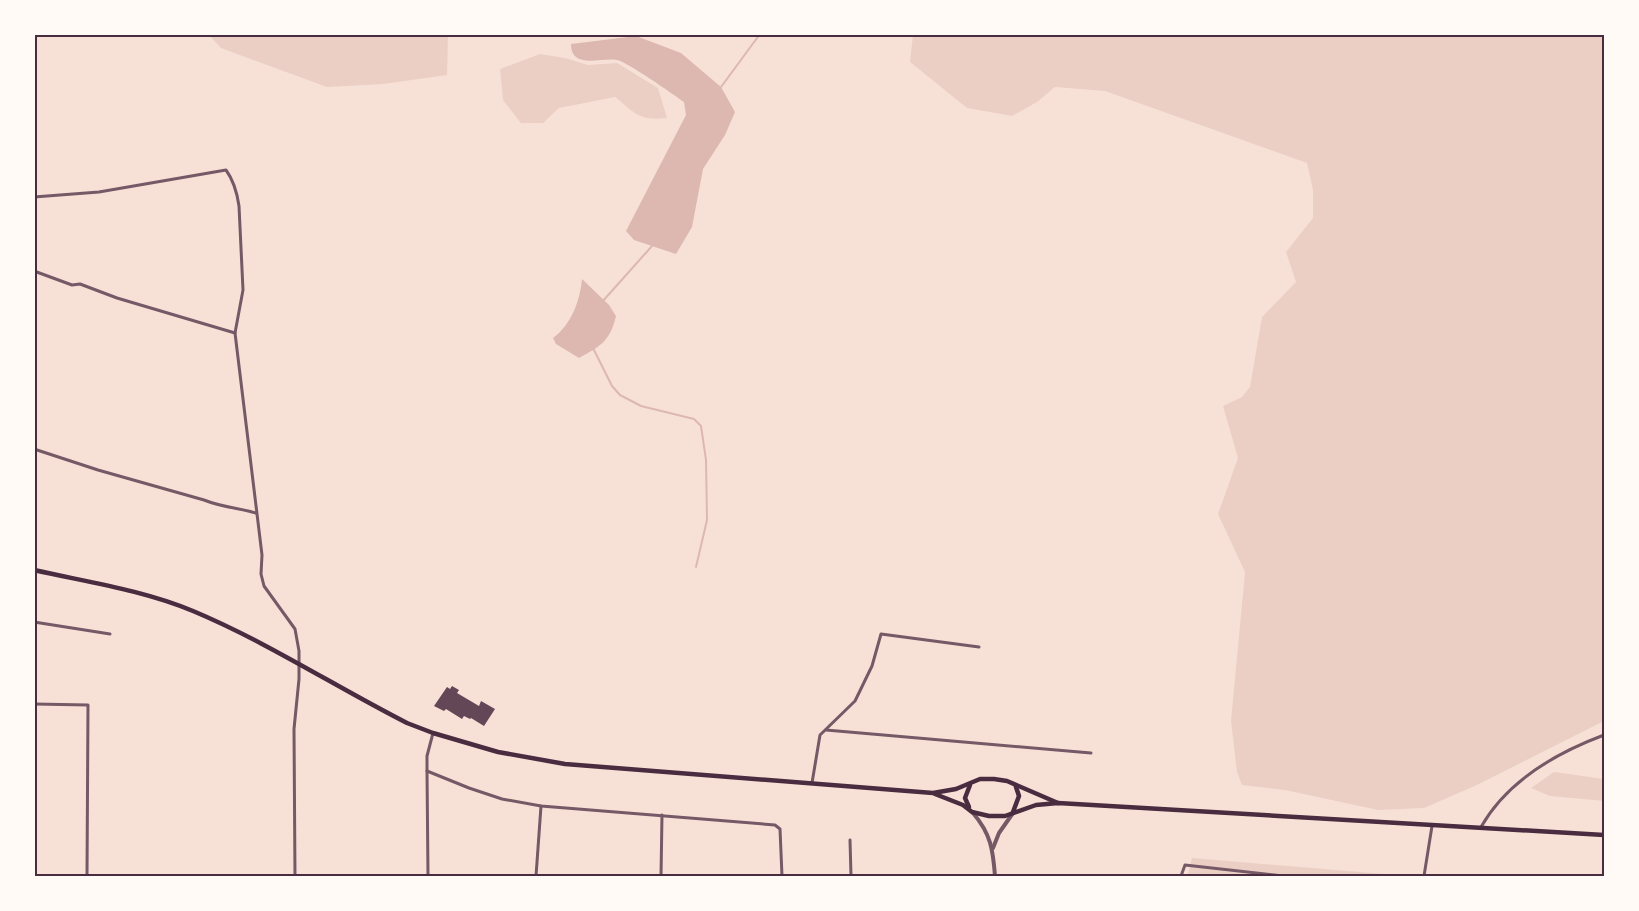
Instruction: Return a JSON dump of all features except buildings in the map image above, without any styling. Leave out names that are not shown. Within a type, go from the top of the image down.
[{"type":"main road","points":[[34,570],[146,595],[192,611],[238,632],[376,707],[433,733],[498,752],[565,764],[933,793],[956,789],[980,779],[994,779],[1007,781],[1058,803]]},
{"type":"main road","points":[[971,782],[965,798],[972,812]]},
{"type":"main road","points":[[1013,812],[1019,796],[1016,786]]},
{"type":"main road","points":[[933,793],[983,815],[1000,816],[1036,805],[1058,803],[1605,835]]},
{"type":"street","points":[[34,197],[99,192],[226,170],[232,178],[237,193],[243,290],[235,333],[262,555],[261,574],[264,586],[295,629],[300,665],[294,729],[295,876]]},
{"type":"street","points":[[34,271],[72,285],[80,284],[117,298],[235,333]]},
{"type":"street","points":[[34,449],[204,500],[219,507],[256,513]]},
{"type":"street","points":[[34,622],[110,634]]},
{"type":"street","points":[[812,783],[820,735],[855,701],[872,666],[881,634],[979,647]]},
{"type":"street","points":[[34,704],[88,705],[87,876]]},
{"type":"street","points":[[826,730],[1091,753]]},
{"type":"street","points":[[428,876],[427,756],[433,733]]},
{"type":"street","points":[[1480,829],[1491,809],[1543,764],[1578,745],[1605,735]]},
{"type":"street","points":[[427,771],[501,799],[541,806],[775,825],[780,829],[782,876]]},
{"type":"street","points":[[536,876],[541,806]]},
{"type":"street","points":[[972,812],[981,823],[993,848],[995,876]]},
{"type":"street","points":[[993,848],[999,833],[1013,812]]},
{"type":"street","points":[[661,876],[663,815]]},
{"type":"street","points":[[1424,876],[1432,826]]},
{"type":"street","points":[[850,840],[852,876]]},
{"type":"street","points":[[1181,876],[1185,865],[1283,876]]},
{"type":"shaded area","points":[[209,35],[448,35],[447,75],[383,84],[327,87],[221,48]]},
{"type":"shaded area","points":[[913,35],[1604,35],[1604,721],[1477,785],[1424,808],[1378,810],[1285,790],[1242,785],[1237,772],[1231,721],[1245,572],[1218,514],[1238,458],[1223,406],[1242,397],[1250,387],[1262,317],[1296,282],[1286,252],[1313,218],[1313,190],[1307,163],[1105,91],[1055,87],[1037,102],[1012,116],[967,108],[910,62]]},
{"type":"shaded area","points":[[636,36],[681,53],[721,87],[735,112],[725,135],[703,169],[692,227],[676,254],[634,240],[626,231],[686,115],[684,102],[622,62],[582,60],[572,52],[571,44]]},
{"type":"shaded area","points":[[540,54],[588,65],[617,63],[658,88],[667,118],[638,115],[615,97],[559,108],[543,123],[521,123],[503,100],[500,69]]},
{"type":"shaded area","points":[[582,279],[609,305],[616,316],[604,342],[579,358],[556,344],[553,338],[574,312]]},
{"type":"shaded area","points":[[1554,772],[1604,779],[1604,801],[1550,796],[1531,788]]},
{"type":"shaded area","points":[[1192,858],[1408,876],[1188,874]]},
{"type":"waterway","points":[[721,87],[760,34]]},
{"type":"waterway","points":[[602,302],[652,246]]},
{"type":"waterway","points":[[593,348],[612,386],[620,395],[641,406],[694,419],[701,426],[706,460],[707,520],[696,567]]}]
